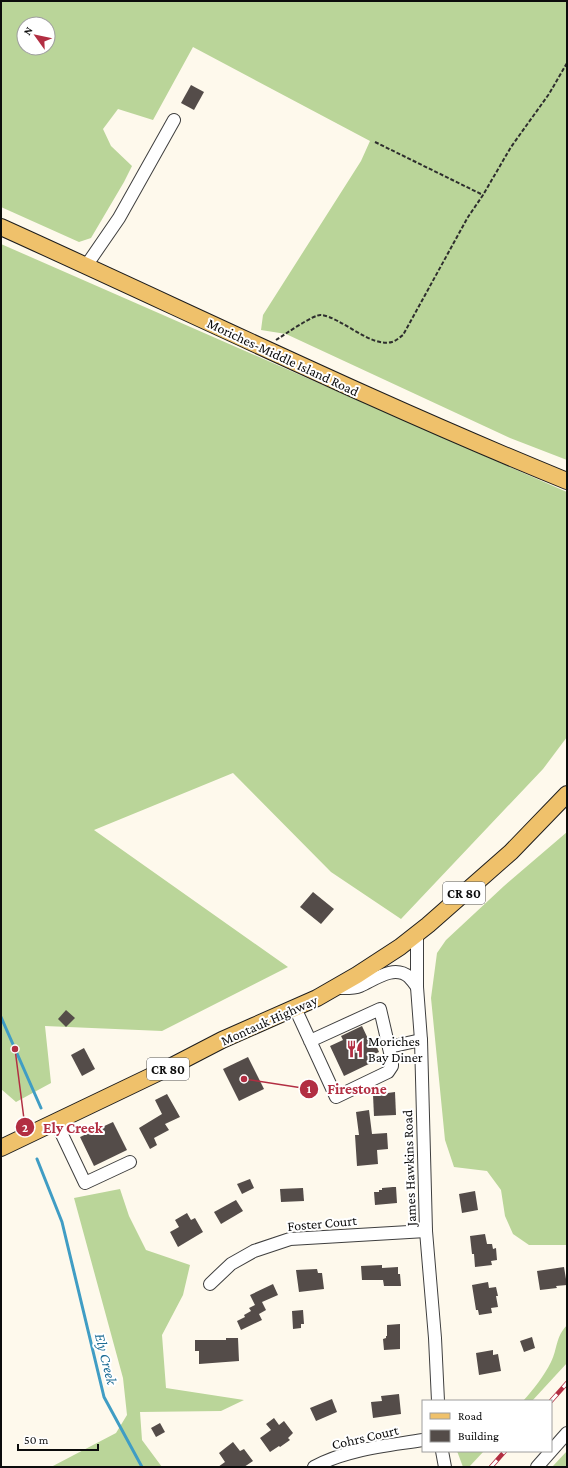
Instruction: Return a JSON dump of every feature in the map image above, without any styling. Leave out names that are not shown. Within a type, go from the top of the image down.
[{"type":"main road","name":"Moriches-Middle Island Road","points":[[1,227],[394,407],[567,481]]},
{"type":"main road","name":"CR 80","points":[[511,852],[567,794]]},
{"type":"main road","name":"CR 80","points":[[511,852],[567,809]]},
{"type":"main road","name":"Montauk Highway","points":[[1,1148],[168,1068],[222,1040],[334,989],[393,951],[416,934],[511,852]]},
{"type":"street","points":[[86,266],[119,218],[174,120]]},
{"type":"street","name":"James Hawkins Road","points":[[416,934],[417,987],[421,1040],[426,1231],[435,1338],[438,1400]]},
{"type":"street","points":[[334,989],[358,987],[377,977],[390,973],[400,973],[409,977],[417,987]]},
{"type":"street","points":[[295,1008],[310,1041],[336,1097],[388,1072],[392,1066],[380,1010],[310,1041]]},
{"type":"street","points":[[389,1047],[421,1040]]},
{"type":"street","points":[[56,1122],[85,1183],[130,1162]]},
{"type":"street","name":"Foster Court","points":[[210,1284],[231,1264],[254,1251],[290,1239],[426,1231]]},
{"type":"street","points":[[552,1450],[567,1434]]},
{"type":"street","name":"Cohrs Court","points":[[314,1467],[340,1456],[368,1449],[422,1440]]},
{"type":"street","points":[[442,1452],[445,1467]]},
{"type":"street","points":[[537,1467],[551,1452]]},
{"type":"path","points":[[272,343],[312,317],[321,315],[336,320],[355,332],[382,343],[393,342],[403,335],[468,217],[483,195],[511,147],[549,94],[567,63]]},
{"type":"path","points":[[375,142],[483,195]]},
{"type":"green space","points":[[1,1],[567,1],[567,460],[510,438],[286,334],[261,330],[263,315],[361,161],[370,141],[193,47],[153,120],[118,109],[103,129],[111,146],[132,166],[91,238],[79,242],[1,207]]},
{"type":"green space","points":[[1,244],[567,492],[567,737],[543,769],[401,919],[331,872],[233,773],[94,830],[288,967],[162,1031],[45,1026],[51,1083],[16,1102],[1,1089]]},
{"type":"green space","points":[[567,832],[567,1245],[529,1245],[513,1234],[505,1216],[501,1190],[487,1171],[454,1167],[445,1140],[431,998],[437,953],[446,940],[504,886]]},
{"type":"green space","points":[[120,1189],[129,1216],[146,1250],[190,1265],[183,1295],[162,1335],[166,1388],[244,1400],[221,1411],[140,1412],[142,1440],[162,1467],[51,1467],[116,1433],[127,1415],[123,1378],[74,1198]]},
{"type":"green space","points":[[567,1325],[567,1363],[533,1400],[524,1400],[548,1367],[553,1357],[560,1334]]},
{"type":"green space","points":[[567,1451],[567,1467],[552,1467]]},
{"type":"green space","points":[[457,1452],[483,1452],[469,1467],[463,1467]]},
{"type":"building","points":[[191,85],[204,92],[194,110],[181,103]]},
{"type":"building","points":[[313,892],[334,909],[321,924],[300,907]]},
{"type":"building","points":[[66,1010],[75,1018],[66,1027],[58,1019]]},
{"type":"building","name":"Moriches Bay Diner","points":[[362,1026],[370,1043],[374,1041],[379,1052],[370,1056],[373,1062],[344,1076],[330,1046],[343,1040],[341,1036]]},
{"type":"building","points":[[84,1048],[95,1069],[82,1076],[71,1055]]},
{"type":"building","points":[[248,1057],[264,1089],[239,1101],[223,1069]]},
{"type":"building","points":[[395,1092],[396,1115],[374,1116],[373,1095]]},
{"type":"building","points":[[167,1094],[180,1117],[165,1124],[169,1130],[154,1138],[157,1145],[150,1149],[139,1128],[162,1114],[155,1100]]},
{"type":"building","points":[[369,1110],[372,1134],[387,1133],[388,1149],[377,1150],[378,1164],[357,1166],[355,1135],[359,1135],[356,1112]]},
{"type":"building","points":[[113,1122],[127,1150],[94,1166],[80,1137],[93,1131],[92,1130],[99,1126],[100,1128]]},
{"type":"building","points":[[250,1179],[254,1188],[242,1194],[237,1184]]},
{"type":"building","points":[[396,1187],[397,1203],[375,1205],[374,1192],[379,1192],[382,1188]]},
{"type":"building","points":[[303,1188],[304,1201],[281,1202],[280,1189]]},
{"type":"building","points":[[475,1191],[478,1210],[462,1213],[459,1194]]},
{"type":"building","points":[[236,1200],[243,1211],[221,1224],[214,1212]]},
{"type":"building","points":[[187,1213],[191,1220],[195,1218],[203,1232],[178,1247],[170,1232],[179,1227],[175,1220]]},
{"type":"building","points":[[485,1234],[487,1244],[492,1244],[493,1249],[496,1248],[497,1260],[491,1261],[492,1265],[475,1267],[470,1236]]},
{"type":"building","points":[[382,1265],[382,1268],[398,1267],[401,1286],[384,1286],[383,1280],[362,1280],[361,1266]]},
{"type":"building","points":[[564,1267],[567,1285],[540,1290],[537,1271]]},
{"type":"building","points":[[317,1269],[318,1273],[322,1273],[324,1289],[299,1292],[296,1270]]},
{"type":"building","points":[[488,1282],[489,1288],[496,1287],[498,1307],[491,1308],[492,1313],[479,1315],[478,1310],[476,1310],[472,1285]]},
{"type":"building","points":[[273,1284],[278,1295],[262,1302],[266,1310],[259,1314],[262,1320],[241,1330],[237,1321],[245,1317],[244,1315],[251,1311],[249,1308],[255,1305],[250,1295]]},
{"type":"building","points":[[303,1310],[304,1324],[301,1324],[301,1328],[293,1329],[292,1311]]},
{"type":"building","points":[[400,1324],[400,1349],[384,1350],[383,1339],[387,1336],[387,1325]]},
{"type":"building","points":[[532,1337],[535,1348],[524,1352],[520,1341]]},
{"type":"building","points":[[226,1338],[238,1338],[239,1361],[199,1364],[199,1351],[195,1351],[195,1340],[226,1340]]},
{"type":"building","points":[[493,1350],[493,1355],[498,1354],[501,1371],[479,1375],[476,1353]]},
{"type":"building","points":[[399,1394],[401,1414],[373,1418],[371,1402],[382,1401],[381,1396]]},
{"type":"building","points":[[332,1399],[337,1412],[316,1421],[310,1408]]},
{"type":"building","points":[[274,1418],[279,1425],[284,1421],[293,1433],[288,1438],[290,1440],[270,1452],[260,1438],[271,1430],[266,1424]]},
{"type":"building","points":[[160,1423],[165,1432],[156,1437],[151,1428]]},
{"type":"building","points":[[233,1442],[240,1451],[244,1449],[253,1461],[244,1467],[218,1467],[225,1462],[219,1453]]},
{"type":"waterway","name":"Ely Creek","points":[[1,1017],[41,1108]]},
{"type":"waterway","name":"Ely Creek","points":[[37,1159],[62,1222],[104,1397],[142,1467]]},
{"type":"railway","points":[[552,1400],[567,1383]]},
{"type":"railway","points":[[491,1467],[504,1452]]},
{"type":"place","name":"Ely Creek","points":[[15,1049]]},
{"type":"place","name":"Moriches Bay Diner","points":[[355,1049]]},
{"type":"place","name":"Firestone","points":[[244,1079]]}]
